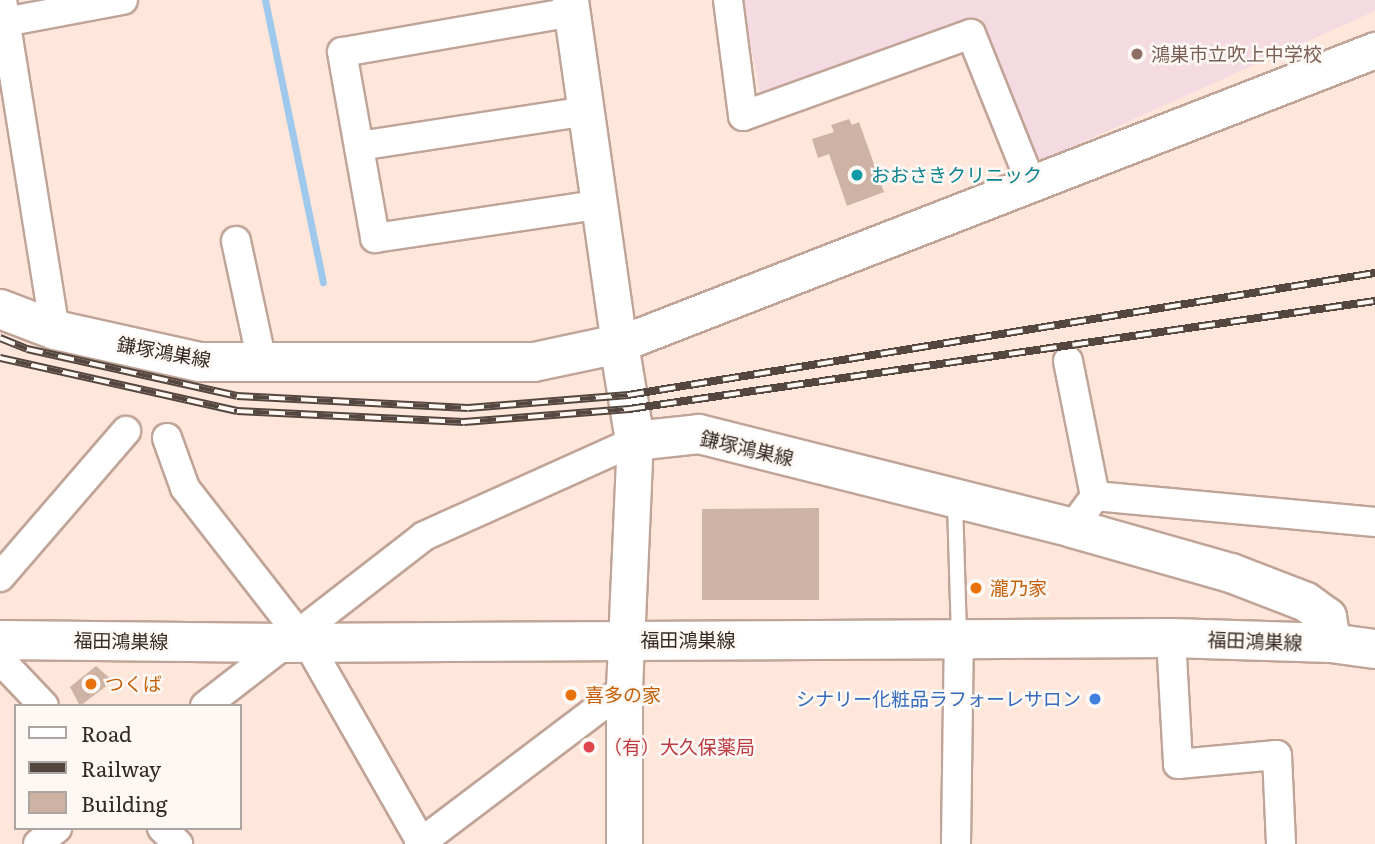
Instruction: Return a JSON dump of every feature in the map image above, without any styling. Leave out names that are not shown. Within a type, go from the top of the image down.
[{"type":"main road","name":"鎌塚鴻巣線","points":[[0,309],[55,330],[200,362],[534,362],[620,344]]},
{"type":"main road","points":[[620,344],[635,441]]},
{"type":"main road","name":"鎌塚鴻巣線","points":[[635,441],[699,434],[955,501],[1072,528],[1231,573],[1306,602],[1327,617],[1331,643]]},
{"type":"main road","name":"福田鴻巣線","points":[[0,640],[1171,638],[1331,643],[1375,649]]},
{"type":"street","points":[[55,330],[4,11],[123,0]]},
{"type":"street","points":[[728,0],[743,116],[971,34],[1031,183]]},
{"type":"street","points":[[596,205],[375,237],[342,52],[571,6],[587,111],[596,205],[620,344],[1375,50]]},
{"type":"street","points":[[359,146],[587,111]]},
{"type":"street","points":[[236,241],[262,362]]},
{"type":"street","points":[[1068,361],[1095,496],[1072,528]]},
{"type":"street","points":[[0,576],[125,431]]},
{"type":"street","points":[[167,438],[186,488],[296,639],[421,844],[624,689]]},
{"type":"street","points":[[208,704],[296,639],[425,537],[635,441],[624,689],[625,844]]},
{"type":"street","points":[[1095,496],[1375,522]]},
{"type":"street","points":[[1171,638],[1178,764],[1277,755],[1281,844]]},
{"type":"street","points":[[956,844],[959,639]]},
{"type":"street","points":[[0,650],[8,668],[42,704]]},
{"type":"street","points":[[38,844],[55,830]]},
{"type":"street","points":[[164,830],[178,844]]},
{"type":"lane","points":[[955,501],[959,639]]},
{"type":"shaded area","name":"鴻巣市立吹上中学校","points":[[742,0],[1375,0],[1375,11],[1040,161],[981,17],[760,92]]},
{"type":"building","name":"おおさきクリニック","points":[[849,119],[852,125],[859,122],[884,192],[847,206],[829,154],[818,158],[812,139],[834,132],[831,125]]},
{"type":"building","points":[[819,508],[819,600],[702,600],[702,509]]},
{"type":"building","points":[[96,666],[113,681],[83,704],[79,704],[70,687]]},
{"type":"waterway","points":[[265,0],[323,282]]},
{"type":"railway","points":[[0,338],[27,349],[237,396],[468,408],[628,395],[1375,273]]},
{"type":"railway","points":[[0,358],[237,411],[464,422],[629,409],[1375,301]]},
{"type":"place","name":"鴻巣市立吹上中学校","points":[[1137,54]]},
{"type":"place","name":"おおさきクリニック","points":[[857,175]]},
{"type":"place","name":"瀧乃家","points":[[976,588]]},
{"type":"place","name":"つくば","points":[[91,684]]},
{"type":"place","name":"喜多の家","points":[[571,695]]},
{"type":"place","name":"シナリー化粧品ラフォーレサロン","points":[[1095,699]]},
{"type":"place","name":"（有）大久保薬局","points":[[589,747]]}]
